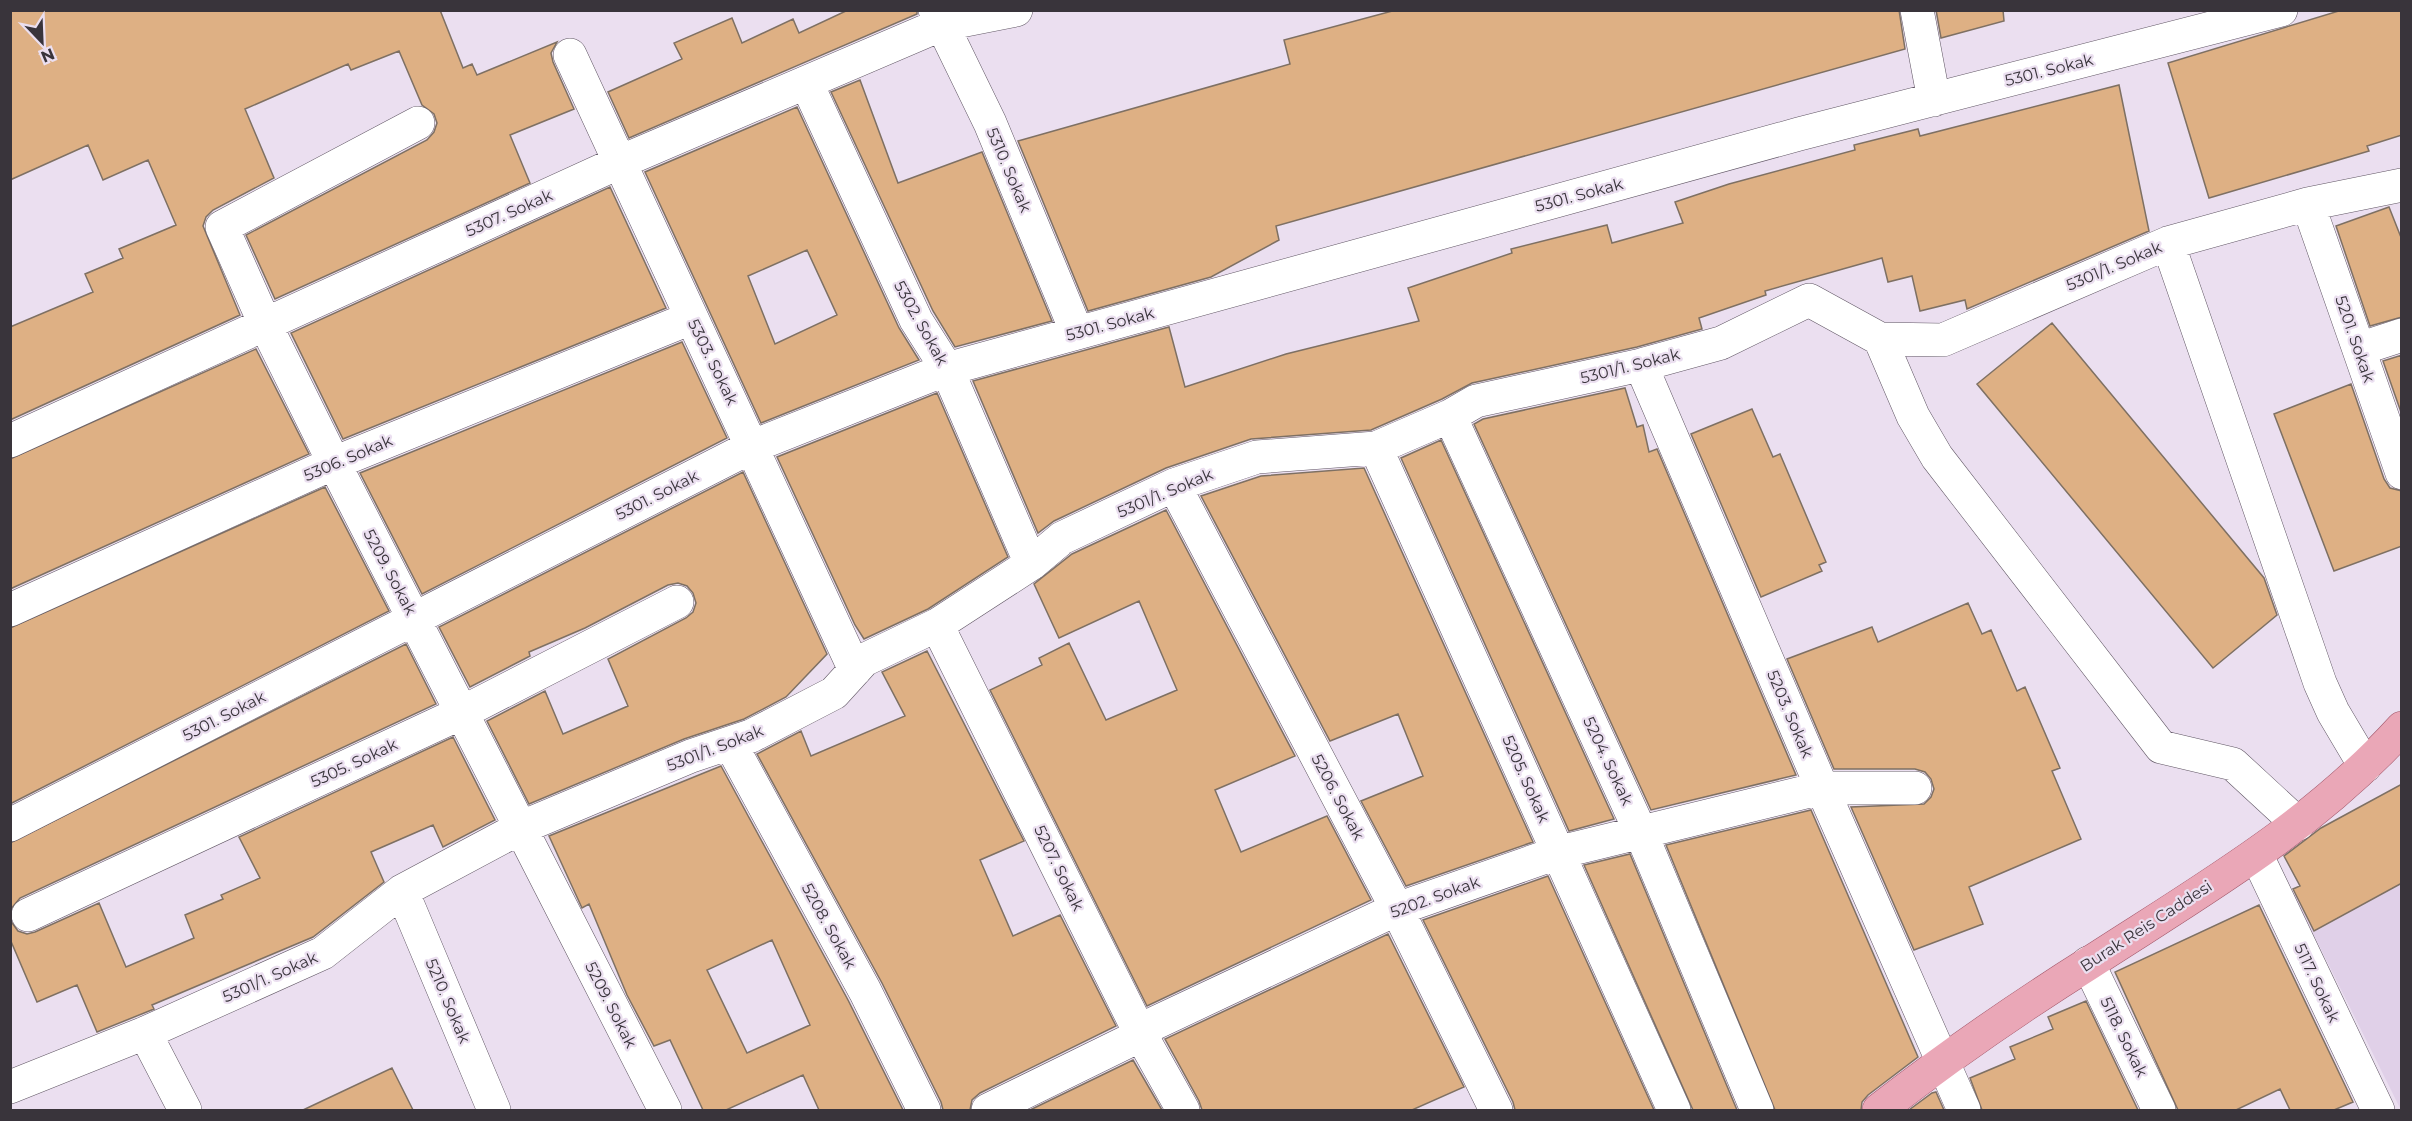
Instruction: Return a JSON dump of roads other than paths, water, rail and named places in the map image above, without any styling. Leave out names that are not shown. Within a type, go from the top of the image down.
[{"type":"main road","name":"Burak Reis Caddesi","points":[[1879,1110],[1943,1060],[2088,963],[2257,856],[2365,766],[2402,728]]},
{"type":"street","name":"5307. Sokak","points":[[10,441],[620,162],[807,84],[938,18],[1016,10]]},
{"type":"street","points":[[1917,10],[1934,100]]},
{"type":"street","name":"5301. Sokak","points":[[10,825],[753,446],[947,369],[1934,100],[2281,10]]},
{"type":"street","name":"5310. Sokak","points":[[938,18],[990,123],[1077,333]]},
{"type":"street","name":"5303. Sokak","points":[[570,55],[855,670]]},
{"type":"street","name":"5302. Sokak","points":[[807,84],[916,320],[947,369],[1032,564]]},
{"type":"street","name":"5209. Sokak","points":[[418,123],[222,227],[265,324],[334,463],[665,1110]]},
{"type":"street","name":"5301/1. Sokak","points":[[10,1088],[145,1032],[324,953],[402,891],[520,828],[691,756],[751,736],[834,693],[864,660],[937,625],[1032,564],[1062,538],[1174,485],[1257,457],[1376,448],[1450,416],[1476,401],[1641,365],[1721,343],[1809,300],[1880,339],[1943,340],[2168,243],[2308,204],[2402,185]]},
{"type":"street","name":"5201. Sokak","points":[[2308,204],[2402,473]]},
{"type":"street","points":[[2168,243],[2320,683],[2333,712],[2365,766]]},
{"type":"street","name":"5306. Sokak","points":[[10,610],[334,463],[691,318]]},
{"type":"street","points":[[2359,349],[2402,335]]},
{"type":"street","points":[[1880,339],[1913,416],[1937,457],[2162,747],[2233,764],[2298,824]]},
{"type":"street","name":"5203. Sokak","points":[[1641,365],[1822,788],[1964,1110]]},
{"type":"street","name":"5204. Sokak","points":[[1450,416],[1641,833],[1757,1110]]},
{"type":"street","name":"5205. Sokak","points":[[1376,448],[1560,852],[1674,1110]]},
{"type":"street","name":"5206. Sokak","points":[[1174,485],[1397,909],[1496,1110]]},
{"type":"street","name":"5305. Sokak","points":[[28,915],[461,713],[677,602]]},
{"type":"street","name":"5207. Sokak","points":[[937,625],[1141,1035],[1183,1110]]},
{"type":"street","name":"5208. Sokak","points":[[730,743],[865,991],[924,1110]]},
{"type":"street","name":"5202. Sokak","points":[[988,1110],[1141,1035],[1155,1023],[1397,909],[1560,852],[1822,788],[1915,788]]},
{"type":"street","name":"5117. Sokak","points":[[2257,856],[2378,1110]]},
{"type":"street","name":"5210. Sokak","points":[[402,891],[494,1110]]},
{"type":"street","name":"5118. Sokak","points":[[2088,963],[2159,1110]]},
{"type":"street","points":[[145,1032],[185,1110]]}]
